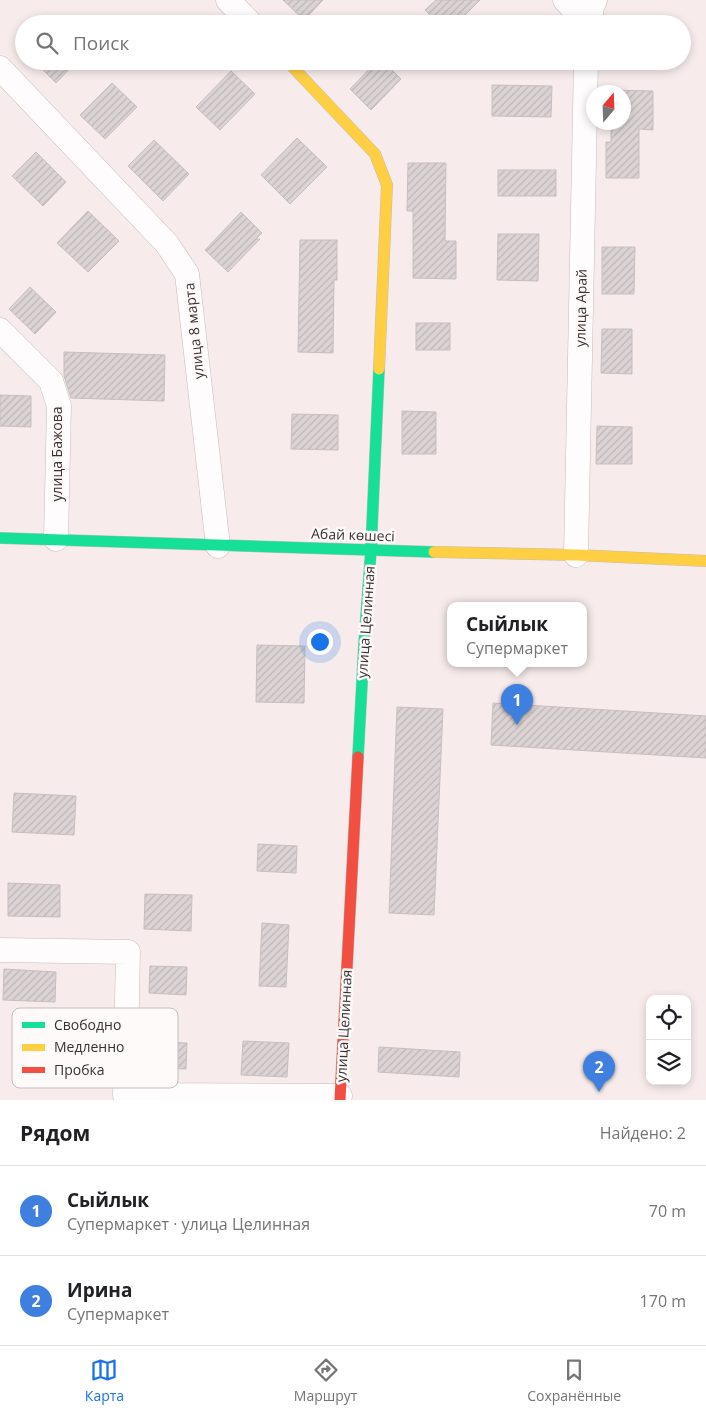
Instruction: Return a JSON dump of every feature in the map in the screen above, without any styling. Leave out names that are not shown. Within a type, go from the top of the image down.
[{"type":"street","points":[[228,0],[242,15]]},
{"type":"street","points":[[565,0],[579,15]]},
{"type":"street","points":[[590,15],[595,0]]},
{"type":"street","name":"улица 8 марта","points":[[0,68],[167,244],[187,274],[218,546]]},
{"type":"street","name":"улица Целинная","points":[[296,70],[375,154],[387,185],[371,550],[363,655],[340,1098]]},
{"type":"street","name":"улица Арай","points":[[576,555],[586,70]]},
{"type":"street","name":"улица Бажова","points":[[0,330],[51,381],[59,406],[56,540]]},
{"type":"street","name":"Абай көшесі","points":[[0,538],[218,546],[576,555],[706,561]]},
{"type":"street","points":[[0,950],[128,952],[127,1008]]},
{"type":"street","points":[[125,1098],[340,1098]]},
{"type":"building","points":[[283,0],[323,0],[309,15],[299,15]]},
{"type":"building","points":[[436,0],[480,0],[465,15],[430,15],[425,10]]},
{"type":"building","points":[[43,70],[68,70],[56,83]]},
{"type":"building","points":[[368,70],[392,70],[401,79],[371,110],[350,89]]},
{"type":"building","points":[[231,71],[255,94],[220,130],[196,107]]},
{"type":"building","points":[[112,83],[137,107],[105,139],[80,115]]},
{"type":"building","points":[[492,85],[552,86],[551,117],[492,116]]},
{"type":"building","points":[[631,90],[653,91],[653,130],[639,129],[639,178],[606,178],[606,142],[611,142],[611,130],[631,130]]},
{"type":"building","points":[[297,138],[327,167],[290,204],[261,175]]},
{"type":"building","points":[[154,140],[189,174],[163,201],[128,166]]},
{"type":"building","points":[[36,152],[66,182],[43,206],[12,176]]},
{"type":"building","points":[[408,163],[446,163],[445,241],[456,241],[456,279],[413,278],[413,211],[407,211]]},
{"type":"building","points":[[498,170],[556,170],[556,196],[498,196]]},
{"type":"building","points":[[88,211],[119,241],[88,272],[57,243]]},
{"type":"building","points":[[241,212],[262,233],[256,239],[260,239],[228,272],[205,250]]},
{"type":"building","points":[[498,234],[539,234],[538,281],[497,280]]},
{"type":"building","points":[[300,240],[337,240],[337,280],[334,280],[333,353],[298,352]]},
{"type":"building","points":[[602,247],[635,247],[634,294],[602,294]]},
{"type":"building","points":[[30,287],[56,312],[35,334],[9,309]]},
{"type":"building","points":[[416,323],[450,323],[450,350],[416,350]]},
{"type":"building","points":[[602,329],[632,329],[632,374],[601,373]]},
{"type":"building","points":[[64,352],[165,355],[164,401],[71,398],[64,376]]},
{"type":"building","points":[[0,395],[31,396],[31,427],[0,426]]},
{"type":"building","points":[[402,411],[436,412],[436,454],[402,454]]},
{"type":"building","points":[[292,414],[338,415],[338,450],[291,449]]},
{"type":"building","points":[[597,426],[632,427],[632,464],[596,464]]},
{"type":"building","points":[[257,645],[305,646],[304,703],[256,702]]},
{"type":"building","points":[[493,703],[706,716],[706,758],[491,745]]},
{"type":"building","points":[[397,707],[443,709],[434,915],[389,913]]},
{"type":"building","points":[[14,793],[76,796],[74,835],[12,832]]},
{"type":"building","points":[[258,844],[297,846],[296,873],[257,871]]},
{"type":"building","points":[[8,883],[60,885],[60,917],[8,916]]},
{"type":"building","points":[[145,894],[192,895],[191,931],[144,929]]},
{"type":"building","points":[[262,923],[289,925],[286,987],[259,986]]},
{"type":"building","points":[[150,966],[187,967],[186,995],[149,993]]},
{"type":"building","points":[[4,969],[56,972],[55,1002],[3,1000]]},
{"type":"building","points":[[243,1041],[289,1043],[287,1077],[241,1075]]},
{"type":"building","points":[[178,1043],[187,1043],[186,1069],[178,1069]]},
{"type":"building","points":[[379,1047],[460,1052],[459,1077],[378,1072]]},
{"type":"traffic: fast","points":[[358,757],[371,550],[379,369]]},
{"type":"traffic: fast","points":[[0,538],[434,552]]},
{"type":"traffic: slow","points":[[296,70],[375,154],[387,185],[379,369]]},
{"type":"traffic: slow","points":[[434,552],[576,555],[706,561]]},
{"type":"traffic: jam","points":[[340,1100],[358,757]]},
{"type":"place","name":"Сыйлык","points":[[517,725]]},
{"type":"place","name":"Ирина","points":[[599,1092]]}]
